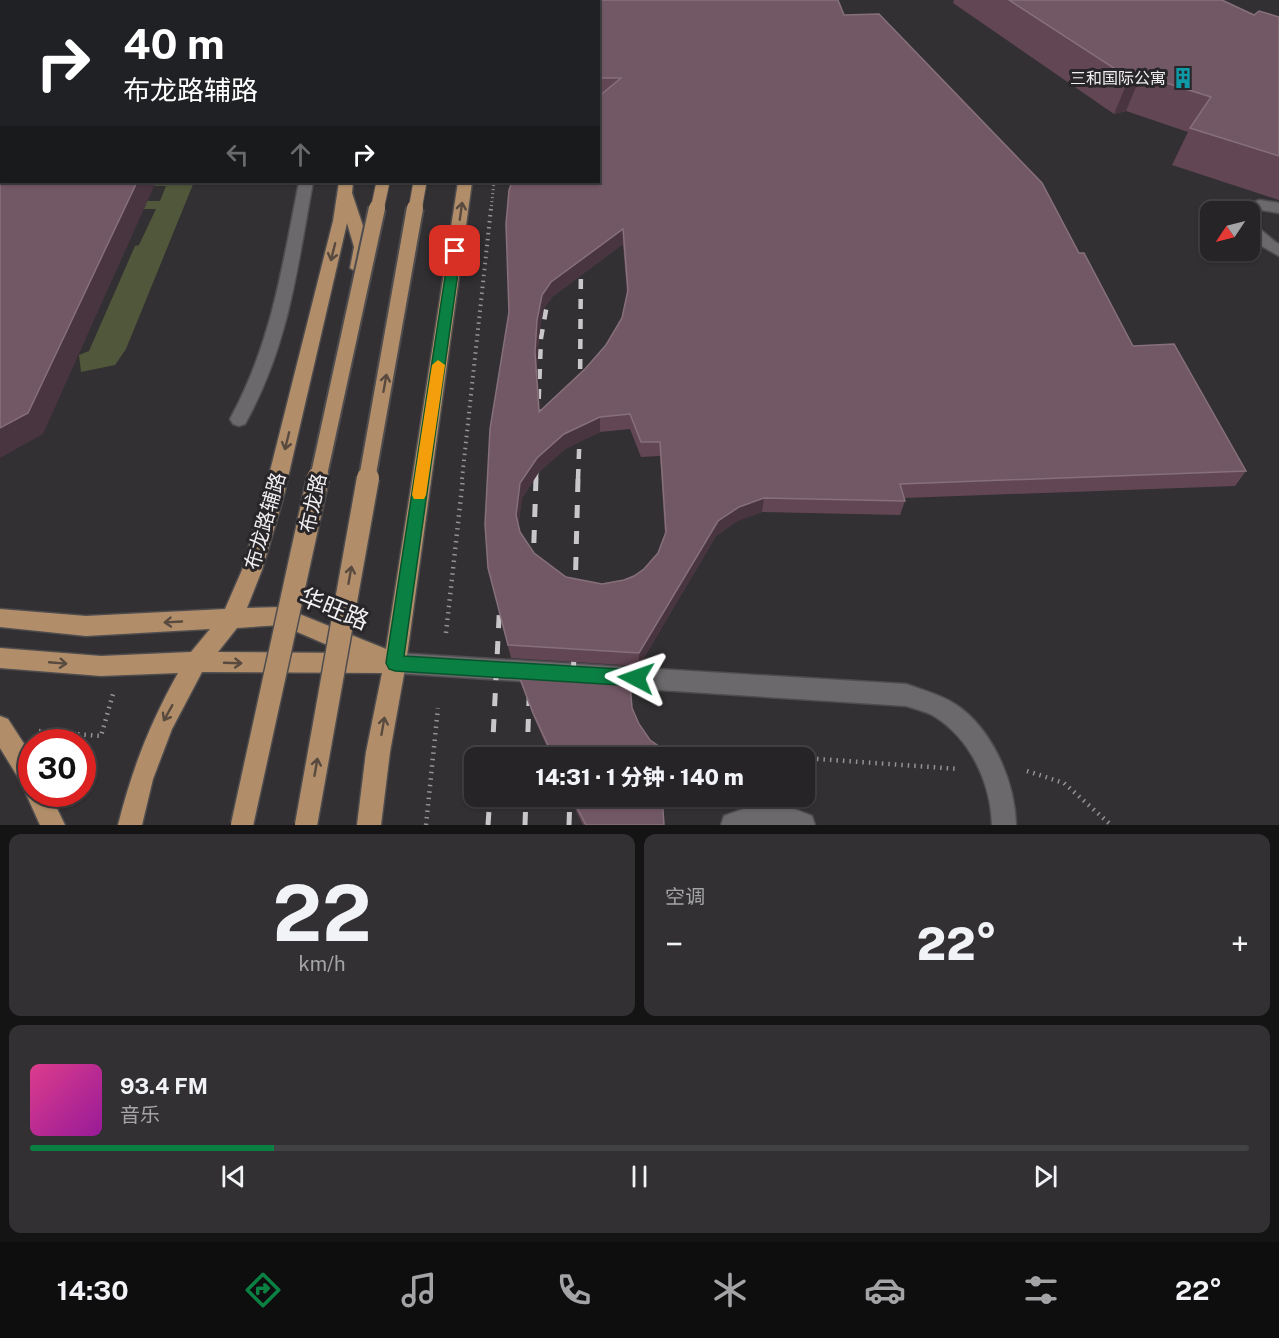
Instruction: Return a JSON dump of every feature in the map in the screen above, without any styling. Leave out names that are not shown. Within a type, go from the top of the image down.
[{"type":"main road","name":"布龙路","points":[[242,825],[383,183]]},
{"type":"main road","points":[[306,825],[420,183]]},
{"type":"main road","points":[[369,825],[378,752],[395,663],[465,183]]},
{"type":"main road","name":"布龙路辅路","points":[[235,825],[361,254],[362,247],[346,188]]},
{"type":"main road","name":"布龙路辅路","points":[[130,825],[141,779],[162,724],[196,662],[232,618],[252,570],[270,509],[346,188]]},
{"type":"main road","name":"华旺路","points":[[0,618],[86,626],[282,616],[395,663]]},
{"type":"main road","name":"华旺路","points":[[0,658],[101,666],[196,662],[395,663]]},
{"type":"main road","points":[[0,727],[18,756]]},
{"type":"main road","points":[[44,807],[53,825]]},
{"type":"street","points":[[239,420],[253,397],[274,345],[306,183]]},
{"type":"street","points":[[1260,205],[1279,208]]},
{"type":"street","points":[[1260,240],[1279,251]]},
{"type":"street","points":[[395,663],[906,695],[942,708],[971,732],[991,770],[1005,813],[1004,825]]},
{"type":"street","points":[[733,825],[759,814],[792,819],[803,825]]},
{"type":"path","points":[[446,633],[494,183]]},
{"type":"path","points":[[96,736],[101,736],[113,693]]},
{"type":"path","points":[[426,825],[438,708]]},
{"type":"path","points":[[815,759],[959,769]]},
{"type":"path","points":[[1027,771],[1064,783],[1111,825]]},
{"type":"green space","points":[[156,183],[194,183],[126,349],[115,365],[81,372],[79,355],[89,351],[135,246],[139,245],[156,209],[144,209],[147,201],[160,201],[166,186],[154,186]]},
{"type":"building","points":[[600,0],[838,0],[844,15],[879,14],[1042,183],[1079,253],[1084,253],[1133,346],[1174,344],[1246,471],[900,484],[905,501],[764,498],[739,507],[718,521],[639,653],[508,645],[488,568],[485,524],[490,429],[509,312],[506,224],[509,190],[512,183],[600,183],[600,95],[621,78],[600,78]],"holes":[[[623,229],[628,290],[622,318],[606,345],[585,369],[539,412],[535,352],[537,320],[542,295],[551,282]],[[630,414],[641,442],[660,442],[666,532],[658,553],[644,569],[624,580],[602,584],[566,577],[534,553],[520,532],[516,515],[520,483],[537,458],[564,434],[600,417]]]},
{"type":"building","points":[[1009,0],[1222,0],[1254,15],[1259,11],[1279,17],[1279,156],[1190,128],[1211,97],[1141,75],[1129,78]]},
{"type":"building","points":[[0,183],[137,183],[28,413],[0,428]]},
{"type":"building","points":[[519,676],[630,683],[632,708],[639,724],[650,740],[660,747],[549,747]]},
{"type":"building","points":[[577,807],[663,807],[664,825],[586,825]]},
{"type":"railway","points":[[580,389],[581,260]]},
{"type":"railway","points":[[538,419],[541,338],[550,288]]},
{"type":"railway","points":[[578,479],[580,425]]},
{"type":"railway","points":[[536,479],[537,458]]},
{"type":"railway","points":[[533,569],[536,478]]},
{"type":"railway","points":[[575,596],[578,478]]},
{"type":"railway","points":[[493,747],[500,599]]},
{"type":"railway","points":[[527,747],[531,644]]},
{"type":"railway","points":[[573,695],[574,647]]},
{"type":"railway","points":[[488,825],[489,807]]},
{"type":"railway","points":[[525,825],[526,807]]},
{"type":"railway","points":[[569,825],[570,807]]},
{"type":"slow traffic","points":[[419,495],[438,365]]},
{"type":"place","name":"三和国际公寓","points":[[1183,78]]},
{"type":"route","points":[[455,251],[395,663],[636,678]]}]
